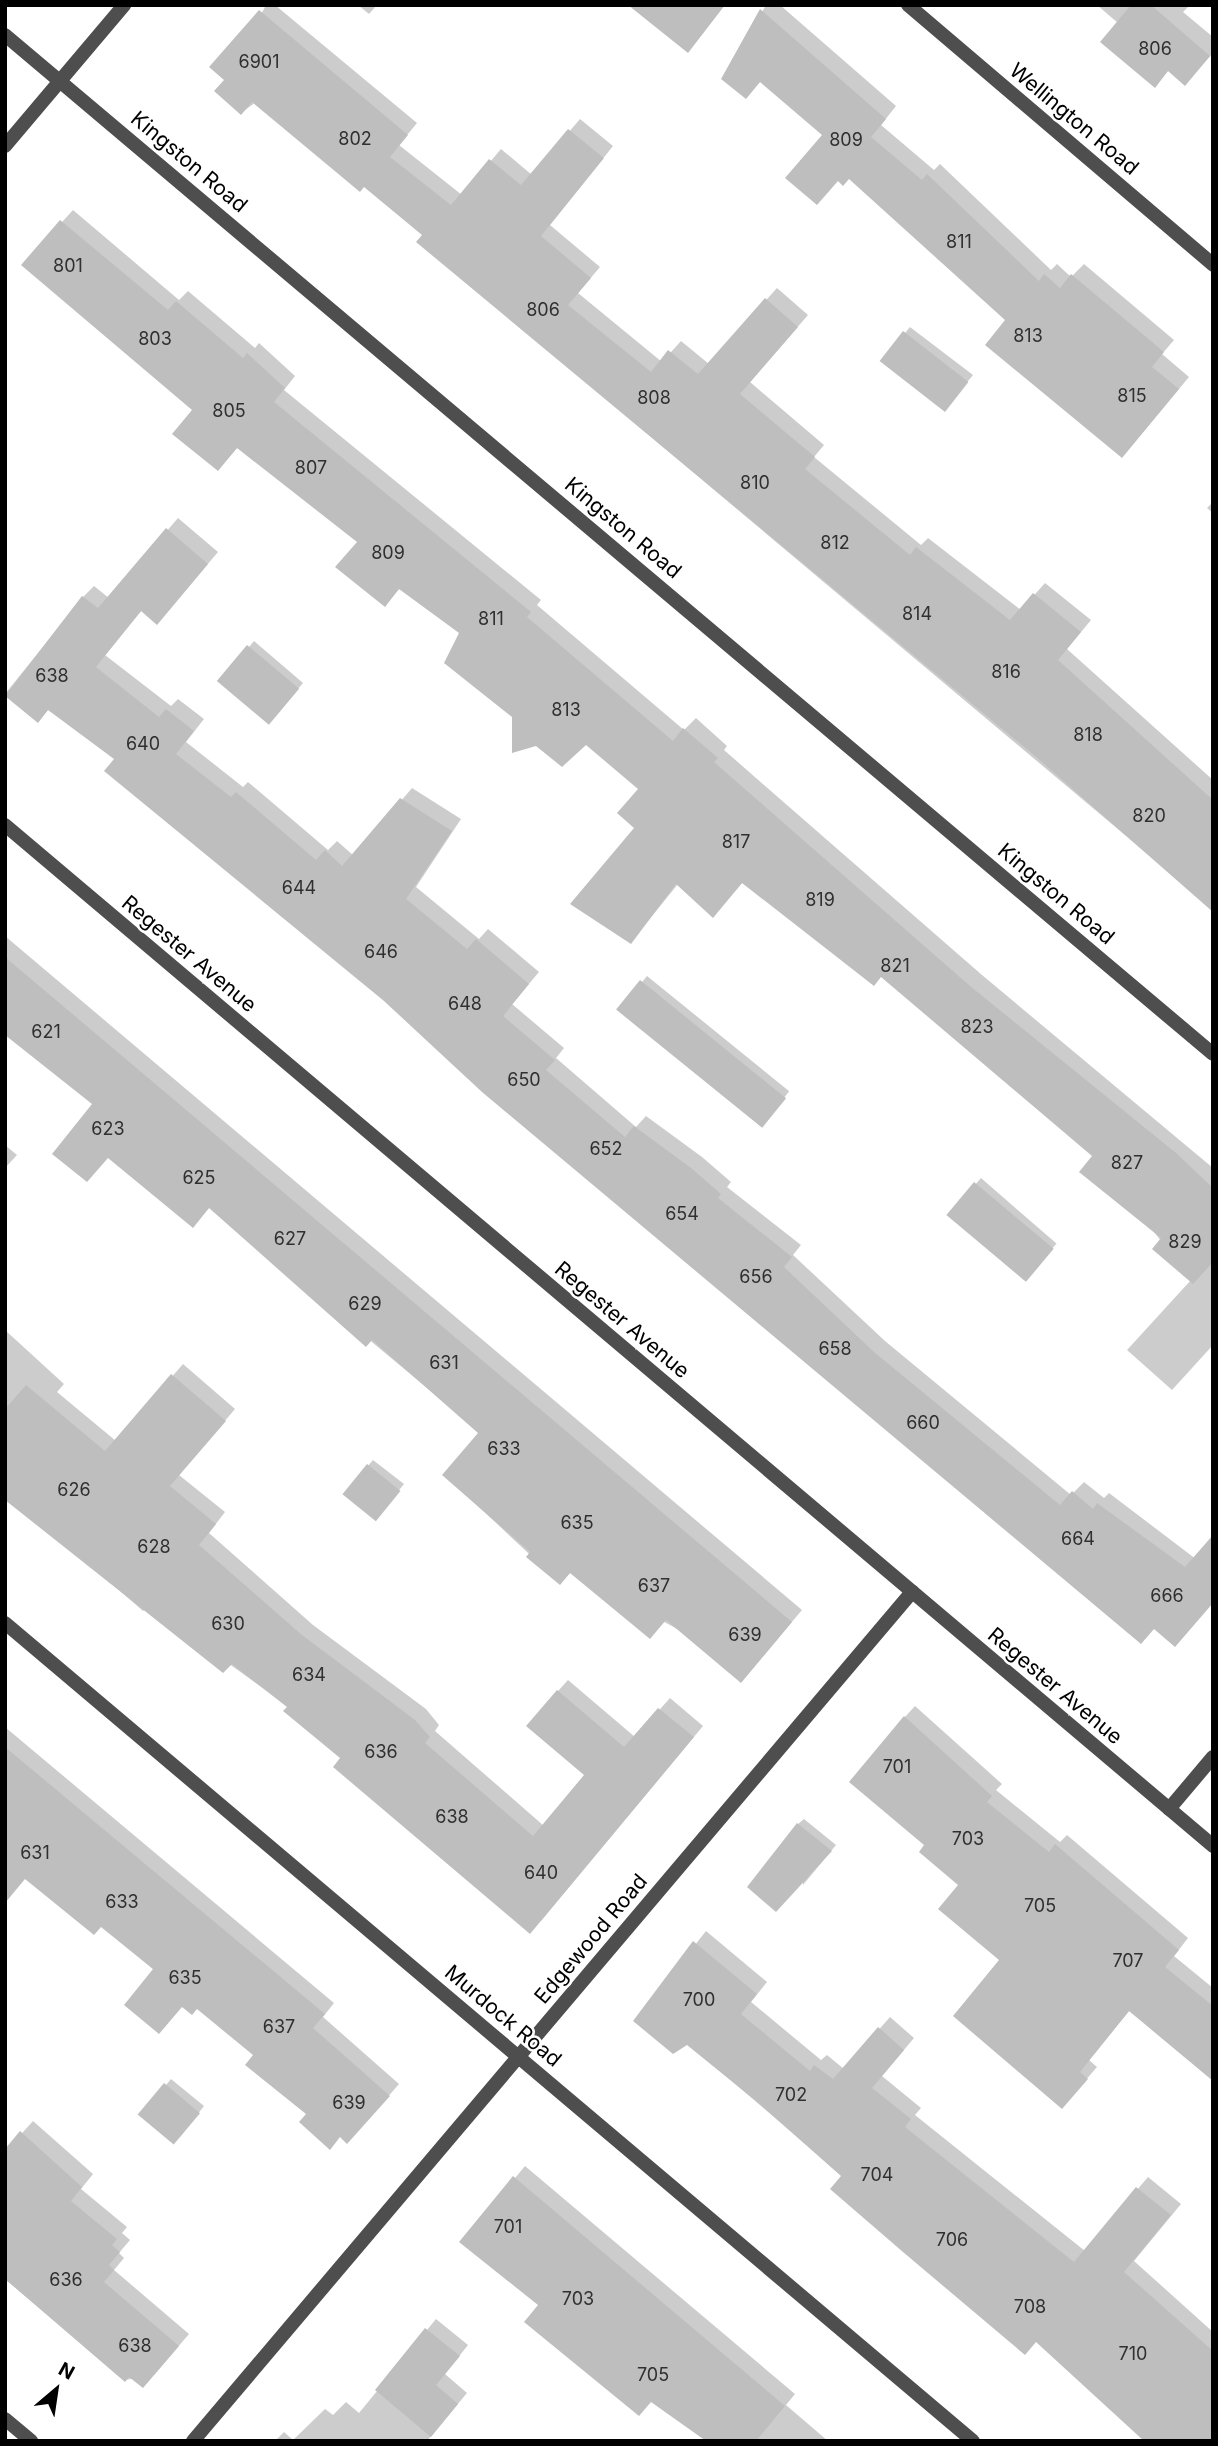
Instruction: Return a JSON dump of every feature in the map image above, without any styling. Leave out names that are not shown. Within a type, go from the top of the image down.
[{"type":"street","points":[[5,146],[124,5]]},
{"type":"street","name":"Wellington Road","points":[[908,5],[1212,261]]},
{"type":"street","name":"Kingston Road","points":[[5,34],[1213,1054]]},
{"type":"street","name":"Regester Avenue","points":[[5,825],[1213,1846]]},
{"type":"street","name":"Edgewood Road","points":[[193,2441],[912,1592]]},
{"type":"street","name":"Murdock Road","points":[[5,1623],[973,2441]]},
{"type":"street","points":[[1169,1809],[1213,1756]]},
{"type":"street","points":[[5,2419],[31,2441]]},
{"type":"building","points":[[628,5],[725,5],[688,53]]},
{"type":"building","points":[[1131,5],[1151,5],[1210,56],[1185,86],[1168,71],[1155,88],[1100,42]]},
{"type":"building","points":[[760,9],[886,119],[871,137],[922,180],[927,174],[1039,281],[1044,274],[1060,288],[1071,274],[1164,352],[1152,367],[1179,389],[1122,458],[985,345],[1005,320],[849,179],[843,186],[838,181],[817,205],[785,178],[822,135],[760,82],[746,99],[721,79]]},
{"type":"building","points":[[259,10],[408,135],[390,157],[451,205],[489,159],[521,185],[568,129],[604,158],[541,236],[591,278],[568,305],[651,372],[668,350],[698,374],[765,298],[798,327],[740,394],[815,457],[805,469],[910,555],[916,547],[1010,620],[1033,593],[1081,632],[1058,660],[1213,800],[1213,912],[1035,756],[416,242],[422,235],[364,187],[360,192],[252,102],[241,115],[214,91],[224,80],[209,67]]},
{"type":"building","points":[[60,220],[168,310],[176,301],[243,358],[247,353],[285,388],[274,402],[531,612],[527,617],[673,741],[683,728],[718,758],[714,762],[970,986],[1176,1153],[1213,1188],[1213,1262],[1193,1284],[1152,1249],[1161,1238],[1079,1172],[1092,1156],[881,977],[874,986],[742,883],[713,918],[676,884],[631,944],[570,904],[634,828],[617,813],[638,789],[586,745],[562,767],[536,746],[512,753],[512,717],[444,663],[459,633],[399,589],[385,607],[335,567],[357,542],[237,448],[218,471],[172,434],[192,410],[21,265]]},
{"type":"building","points":[[903,331],[968,382],[945,412],[880,361]]},
{"type":"building","points":[[166,528],[208,564],[157,625],[141,611],[96,667],[159,717],[166,709],[194,731],[176,754],[231,797],[236,792],[316,860],[325,850],[342,866],[400,798],[452,831],[406,899],[467,949],[476,939],[529,984],[503,1016],[555,1060],[546,1070],[625,1137],[634,1126],[691,1168],[721,1194],[718,1198],[792,1257],[784,1267],[874,1352],[1060,1505],[1072,1491],[1093,1509],[1097,1503],[1185,1567],[1213,1535],[1213,1603],[1175,1647],[1154,1629],[1141,1644],[482,1092],[384,1001],[104,771],[114,759],[48,710],[38,723],[5,696],[82,596],[98,608]]},
{"type":"building","points":[[247,645],[299,689],[269,725],[217,681]]},
{"type":"building","points":[[5,957],[792,1622],[741,1683],[666,1620],[650,1639],[570,1573],[560,1585],[526,1557],[530,1552],[442,1475],[478,1433],[372,1340],[366,1347],[209,1208],[193,1228],[108,1158],[87,1182],[52,1154],[92,1104],[5,1035]]},
{"type":"building","points":[[640,980],[786,1098],[762,1128],[616,1010]]},
{"type":"building","points":[[974,1182],[1054,1249],[1026,1282],[946,1215]]},
{"type":"building","points":[[171,1374],[226,1421],[170,1486],[216,1524],[199,1545],[302,1635],[415,1720],[430,1737],[425,1743],[533,1836],[584,1775],[526,1726],[557,1690],[624,1747],[658,1708],[694,1737],[530,1934],[333,1767],[340,1758],[283,1711],[287,1707],[232,1664],[223,1673],[5,1500],[5,1409],[26,1385],[105,1451]]},
{"type":"building","points":[[367,1464],[400,1491],[376,1521],[342,1494]]},
{"type":"building","points":[[904,1716],[992,1796],[987,1802],[1049,1852],[1055,1844],[1179,1950],[1165,1967],[1213,2006],[1213,2081],[1129,2011],[1080,2072],[1088,2079],[1062,2109],[953,2016],[999,1960],[938,1909],[958,1885],[919,1852],[924,1845],[849,1782]]},
{"type":"building","points":[[5,1747],[325,2014],[313,2028],[390,2096],[347,2144],[340,2137],[330,2150],[299,2122],[306,2114],[245,2065],[253,2055],[197,2009],[192,2015],[182,2007],[159,2034],[124,2005],[153,1969],[101,1927],[94,1935],[25,1879],[5,1903]]},
{"type":"building","points":[[797,1823],[832,1851],[776,1912],[747,1887]]},
{"type":"building","points":[[693,1941],[757,1994],[741,2014],[810,2071],[814,2065],[833,2079],[878,2027],[904,2050],[872,2088],[911,2119],[905,2127],[1074,2262],[1136,2187],[1171,2215],[1124,2272],[1213,2351],[1213,2441],[1144,2441],[1036,2342],[1025,2355],[830,2189],[841,2176],[756,2101],[687,2045],[673,2054],[633,2021]]},
{"type":"building","points":[[164,2083],[200,2113],[174,2145],[138,2114]]},
{"type":"building","points":[[20,2131],[82,2187],[71,2201],[117,2239],[112,2245],[120,2252],[109,2265],[114,2270],[104,2282],[179,2346],[143,2388],[129,2377],[125,2382],[5,2279],[5,2149]]},
{"type":"building","points":[[513,2176],[785,2406],[756,2441],[706,2441],[651,2402],[639,2416],[524,2322],[538,2305],[459,2242]]},
{"type":"building","points":[[425,2328],[460,2356],[436,2385],[458,2404],[431,2437],[375,2390]]}]
